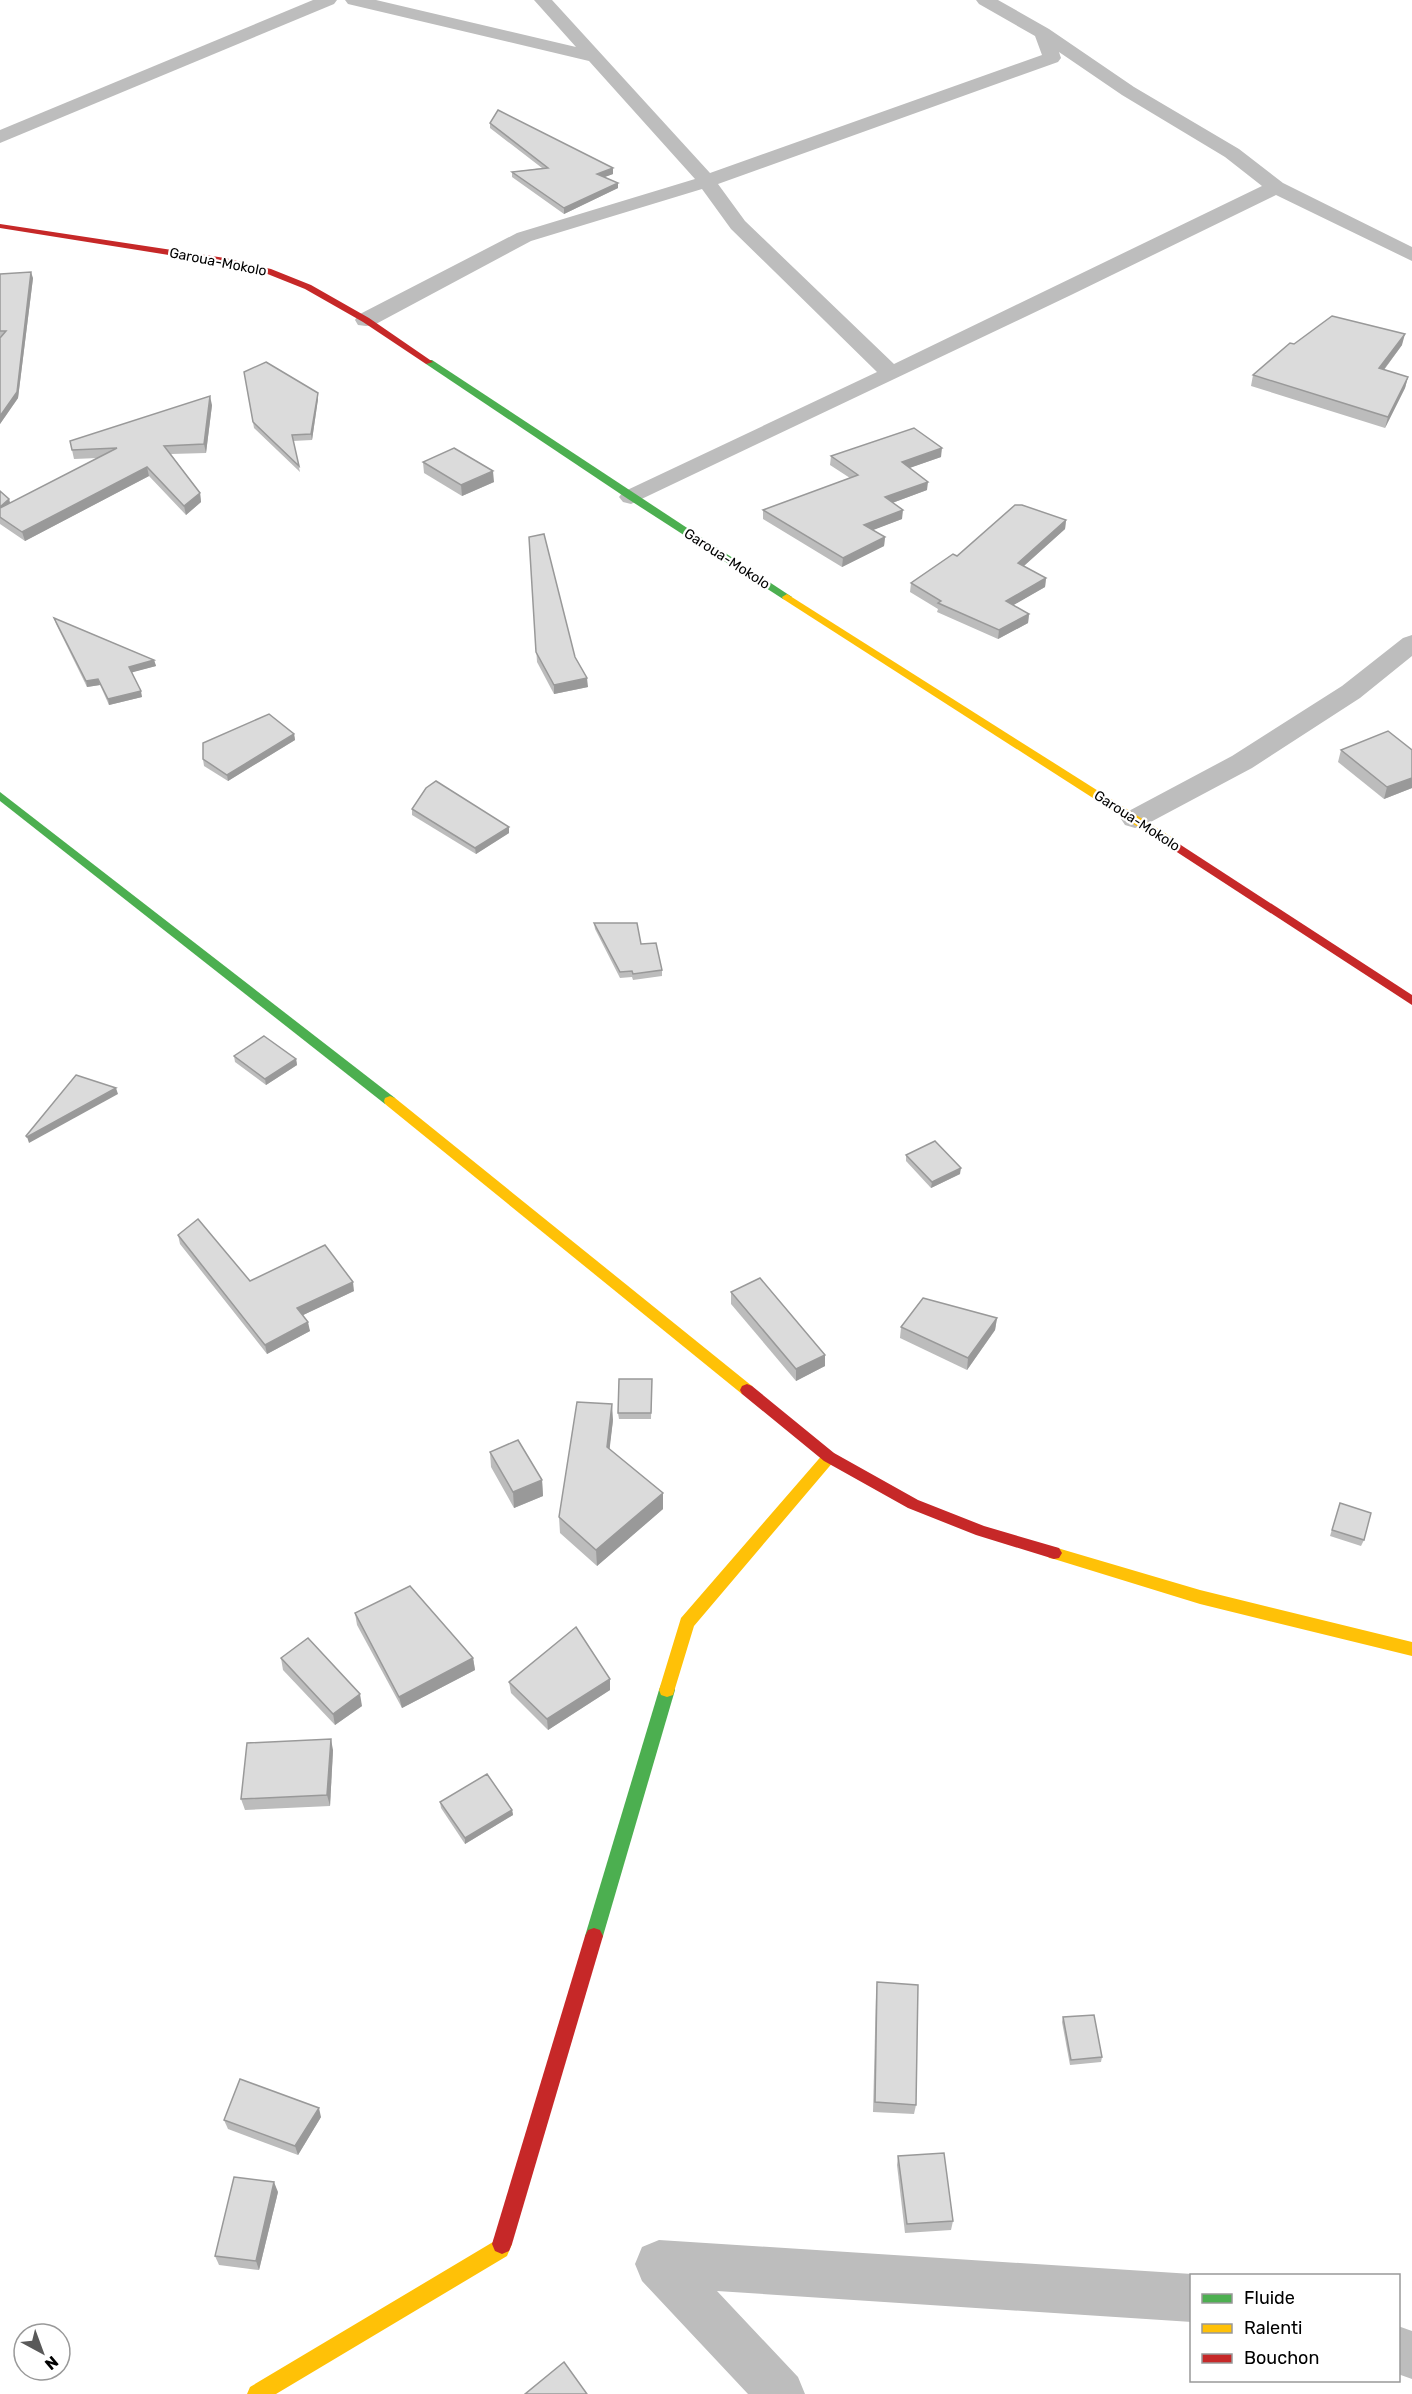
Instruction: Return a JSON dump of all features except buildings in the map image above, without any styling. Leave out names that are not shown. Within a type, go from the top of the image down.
[{"type":"street","points":[[0,137],[328,0]]},
{"type":"street","points":[[354,0],[596,57]]},
{"type":"street","points":[[543,0],[695,166],[738,225],[891,373]]},
{"type":"street","points":[[985,0],[1043,33],[1128,91],[1232,153],[1276,187],[1412,255]]},
{"type":"street","points":[[366,320],[524,237],[705,182],[1052,58],[1043,33]]},
{"type":"street","points":[[631,497],[1276,187]]},
{"type":"street","name":"Garoua-Mokolo","points":[[0,226],[225,261],[268,271],[308,287],[366,320],[631,497],[1135,819],[1412,1001]]},
{"type":"street","points":[[1135,819],[1242,762],[1351,692],[1412,643]]},
{"type":"street","points":[[0,795],[416,1121],[829,1458],[913,1504],[981,1531],[1200,1597],[1412,1649]]},
{"type":"street","points":[[257,2394],[500,2249],[687,1623],[829,1458]]},
{"type":"street","points":[[781,2394],[659,2264],[1190,2298]]},
{"type":"traffic: fast","points":[[429,362],[631,497],[787,597]]},
{"type":"traffic: fast","points":[[0,795],[390,1101]]},
{"type":"traffic: fast","points":[[594,1936],[667,1690]]},
{"type":"traffic: slow","points":[[787,597],[1167,840]]},
{"type":"traffic: slow","points":[[390,1101],[747,1390]]},
{"type":"traffic: slow","points":[[667,1690],[687,1623],[829,1457]]},
{"type":"traffic: slow","points":[[1054,1553],[1200,1597],[1412,1649]]},
{"type":"traffic: slow","points":[[257,2394],[500,2249],[502,2244]]},
{"type":"traffic: jam","points":[[0,226],[225,261],[268,271],[308,287],[366,320],[429,362]]},
{"type":"traffic: jam","points":[[1167,840],[1412,1001]]},
{"type":"traffic: jam","points":[[747,1390],[829,1457],[913,1504],[981,1531],[1054,1553]]},
{"type":"traffic: jam","points":[[502,2244],[594,1936]]}]
